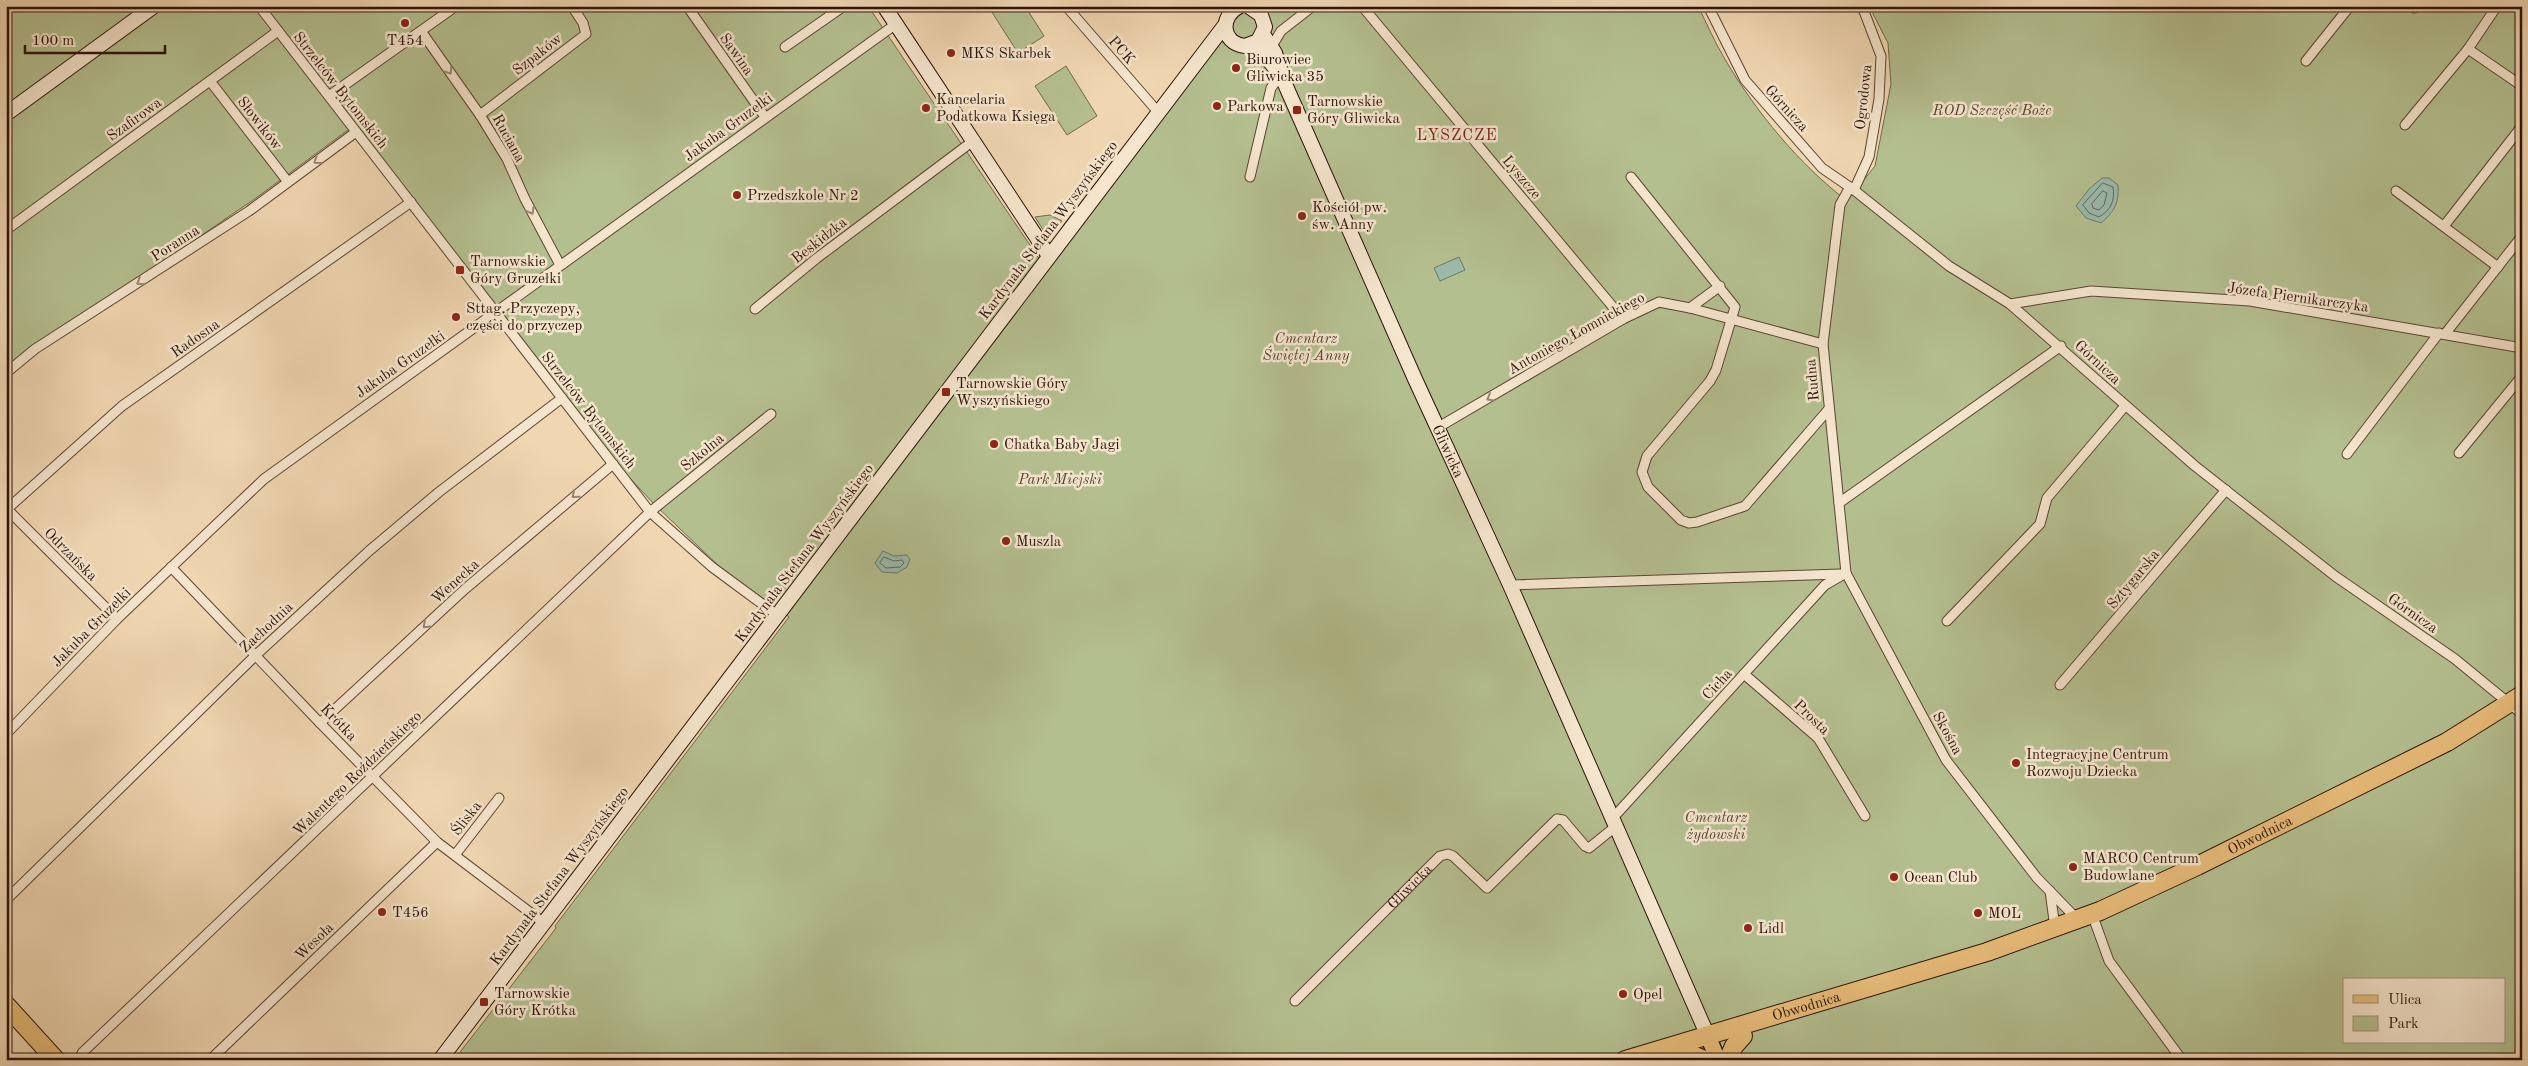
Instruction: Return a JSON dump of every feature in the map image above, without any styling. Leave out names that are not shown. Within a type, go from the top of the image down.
[{"type":"highway","name":"Obwodnica","points":[[1625,1060],[1710,1050],[2085,917],[2189,870],[2447,742],[2518,704]]},
{"type":"highway","name":"Obwodnica","points":[[1710,1050],[1743,1036],[1868,998],[1986,952]]},
{"type":"highway","points":[[6,1005],[52,1056]]},
{"type":"highway","points":[[1728,1060],[1734,1046],[1743,1036]]},
{"type":"highway","points":[[1661,1060],[1680,1054],[1695,1056],[1710,1050]]},
{"type":"street","points":[[6,114],[154,6]]},
{"type":"street","name":"Strzelców Bytomskich","points":[[259,6],[650,512],[712,567],[777,615]]},
{"type":"street","points":[[329,96],[456,6]]},
{"type":"street","name":"Szpaków","points":[[480,115],[586,34],[583,23],[572,6]]},
{"type":"street","name":"Sawina","points":[[688,6],[765,117]]},
{"type":"street","points":[[785,47],[844,6]]},
{"type":"street","points":[[884,6],[1049,256]]},
{"type":"street","name":"PCK","points":[[1066,6],[1158,112]]},
{"type":"street","name":"Kardynała Stefana Wyszyńskiego","points":[[440,1060],[1194,66],[1202,52],[1225,24],[1228,16],[1240,6]]},
{"type":"street","points":[[1272,46],[1281,31],[1313,6]]},
{"type":"street","name":"Lyszcze","points":[[1362,6],[1623,319]]},
{"type":"street","name":"Górnicza","points":[[1708,6],[1744,80],[1822,168],[1852,189],[1950,266],[2010,304],[2061,346],[2126,406],[2226,490],[2335,576],[2518,704]]},
{"type":"street","name":"Ogrodowa","points":[[1852,189],[1869,157],[1879,99],[1881,56],[1862,6]]},
{"type":"street","points":[[2306,61],[2350,6]]},
{"type":"street","points":[[2405,125],[2468,49],[2497,6]]},
{"type":"street","points":[[1225,24],[1226,33],[1231,41],[1238,45],[1250,46],[1263,34],[1264,21],[1253,8]]},
{"type":"street","name":"Jakuba Gruzełki","points":[[6,734],[117,619],[264,479],[896,24]]},
{"type":"street","name":"Szafirowa","points":[[6,230],[278,31]]},
{"type":"street","name":"Ruciana","points":[[421,31],[480,115],[507,159],[525,199],[560,265]]},
{"type":"street","name":"Gliwicka","points":[[1263,34],[1272,46],[1281,75],[1438,428],[1510,584],[1710,1050]]},
{"type":"street","name":"Kardynała Stefana Wyszyńskiego","points":[[1194,66],[1214,47],[1231,41]]},
{"type":"street","name":"Gliwicka","points":[[1250,46],[1261,51],[1281,75]]},
{"type":"street","points":[[2468,49],[2522,86]]},
{"type":"street","points":[[1250,177],[1271,88],[1281,75]]},
{"type":"street","name":"Słowików","points":[[210,80],[288,182]]},
{"type":"street","points":[[2444,226],[2522,126]]},
{"type":"street","name":"Poranna","points":[[6,373],[35,349],[249,211],[356,132]]},
{"type":"street","name":"Beskidzka","points":[[755,309],[817,258],[973,141]]},
{"type":"street","points":[[1631,177],[1720,286],[1734,307],[1716,370],[1710,381],[1657,442],[1643,466],[1644,479],[1648,487],[1681,520],[1689,523],[1745,506],[1828,410]]},
{"type":"street","name":"Rudna","points":[[1846,573],[1828,410],[1823,344],[1840,205],[1852,189]]},
{"type":"street","points":[[2396,191],[2498,266]]},
{"type":"street","name":"Radosna","points":[[7,509],[122,406],[411,202]]},
{"type":"street","points":[[2347,454],[2442,333],[2522,236]]},
{"type":"street","points":[[1690,308],[1720,286]]},
{"type":"street","name":"Józefa Piernikarczyka","points":[[2010,304],[2091,291],[2240,300],[2522,348]]},
{"type":"street","name":"Antoniego Łomnickiego","points":[[1438,428],[1623,319],[1659,302],[1690,308],[1823,344]]},
{"type":"street","points":[[1839,503],[2061,346]]},
{"type":"street","points":[[2459,453],[2522,376]]},
{"type":"street","name":"Zachodnia","points":[[7,897],[256,655],[369,551],[439,492],[562,398]]},
{"type":"street","points":[[1947,621],[2040,524],[2046,498],[2126,406]]},
{"type":"street","name":"Szkolna","points":[[650,512],[771,414]]},
{"type":"street","name":"Wenecka","points":[[320,723],[465,589],[613,464]]},
{"type":"street","name":"Sztygarska","points":[[2060,685],[2226,490]]},
{"type":"street","name":"Odrzańska","points":[[7,509],[117,619]]},
{"type":"street","name":"Walentego Roździeńskiego","points":[[82,1053],[650,512]]},
{"type":"street","name":"Krótka","points":[[171,567],[437,842],[544,923]]},
{"type":"street","points":[[1510,584],[1825,576],[1846,573]]},
{"type":"street","name":"Cicha","points":[[1614,823],[1744,674],[1825,585],[1846,573]]},
{"type":"street","name":"Skośna","points":[[1846,573],[1946,760],[2035,876],[2085,917],[2109,961],[2182,1060]]},
{"type":"street","name":"Prosta","points":[[1744,674],[1818,738],[1865,816]]},
{"type":"street","name":"Śliska","points":[[455,855],[499,798]]},
{"type":"street","name":"Gliwicka","points":[[1295,1002],[1440,856],[1448,854],[1453,856],[1487,888],[1557,819],[1563,820],[1585,846],[1589,848],[1593,847],[1614,823]]},
{"type":"street","name":"Wesoła","points":[[210,1060],[437,842]]},
{"type":"street","points":[[2050,890],[2055,928]]},
{"type":"green space","points":[[6,6],[868,6],[1040,260],[1065,223],[1231,6],[1698,6],[1726,61],[1751,100],[1780,137],[1812,171],[1847,201],[1875,166],[1891,84],[1888,43],[1869,6],[2522,6],[2522,1060],[454,1060],[556,928],[555,926],[789,617],[721,568],[654,504],[598,444],[356,124],[256,198],[6,369]]},
{"type":"green space","points":[[988,6],[1025,6],[1044,36],[1018,53]]},
{"type":"green space","points":[[1066,66],[1097,116],[1067,135],[1035,86]]},
{"type":"green space","points":[[1050,215],[1062,221],[1050,234],[1045,233],[1035,217]]},
{"type":"water","points":[[2102,178],[2109,178],[2118,185],[2118,191],[2115,206],[2110,215],[2101,223],[2086,218],[2076,206],[2089,189]]},
{"type":"water","points":[[1459,257],[1465,270],[1440,281],[1434,268]]},
{"type":"water","points":[[883,551],[894,556],[907,555],[910,559],[907,567],[897,573],[882,572],[875,563]]},
{"type":"place","name":"T454","points":[[405,23]]},
{"type":"place","name":"MKS Skarbek","points":[[951,53]]},
{"type":"place","name":"Biurowiec Gliwicka 35","points":[[1236,68]]},
{"type":"place","name":"Parkowa","points":[[1217,106]]},
{"type":"place","name":"Kancelaria Podatkowa Księga","points":[[926,108]]},
{"type":"place","name":"Tarnowskie Góry Gliwicka","points":[[1297,110]]},
{"type":"place","name":"Przedszkole Nr 2","points":[[737,195]]},
{"type":"place","name":"Kościół pw. św. Anny","points":[[1302,216]]},
{"type":"place","name":"Tarnowskie Góry Gruzełki","points":[[460,270]]},
{"type":"place","name":"Sttag. Przyczepy, części do przyczep","points":[[456,317]]},
{"type":"place","name":"Tarnowskie Góry Wyszyńskiego","points":[[946,392]]},
{"type":"place","name":"Chatka Baby Jagi","points":[[994,444]]},
{"type":"place","name":"Muszla","points":[[1006,541]]},
{"type":"place","name":"Integracyjne Centrum Rozwoju Dziecka","points":[[2016,763]]},
{"type":"place","name":"MARCO Centrum Budowlane","points":[[2073,867]]},
{"type":"place","name":"Ocean Club","points":[[1894,877]]},
{"type":"place","name":"T456","points":[[382,912]]},
{"type":"place","name":"MOL","points":[[1978,913]]},
{"type":"place","name":"Lidl","points":[[1748,928]]},
{"type":"place","name":"Opel","points":[[1623,994]]},
{"type":"place","name":"Tarnowskie Góry Krótka","points":[[484,1002]]},
{"type":"district","name":"LYSZCZE","points":[[1457,134]]},
{"type":"park label","name":"ROD Szczęść Boże","points":[[1992,110]]},
{"type":"park label","name":"Cmentarz Świętej Anny","points":[[1306,346]]},
{"type":"park label","name":"Park Miejski","points":[[1060,479]]},
{"type":"park label","name":"Cmentarz żydowski","points":[[1716,826]]}]
